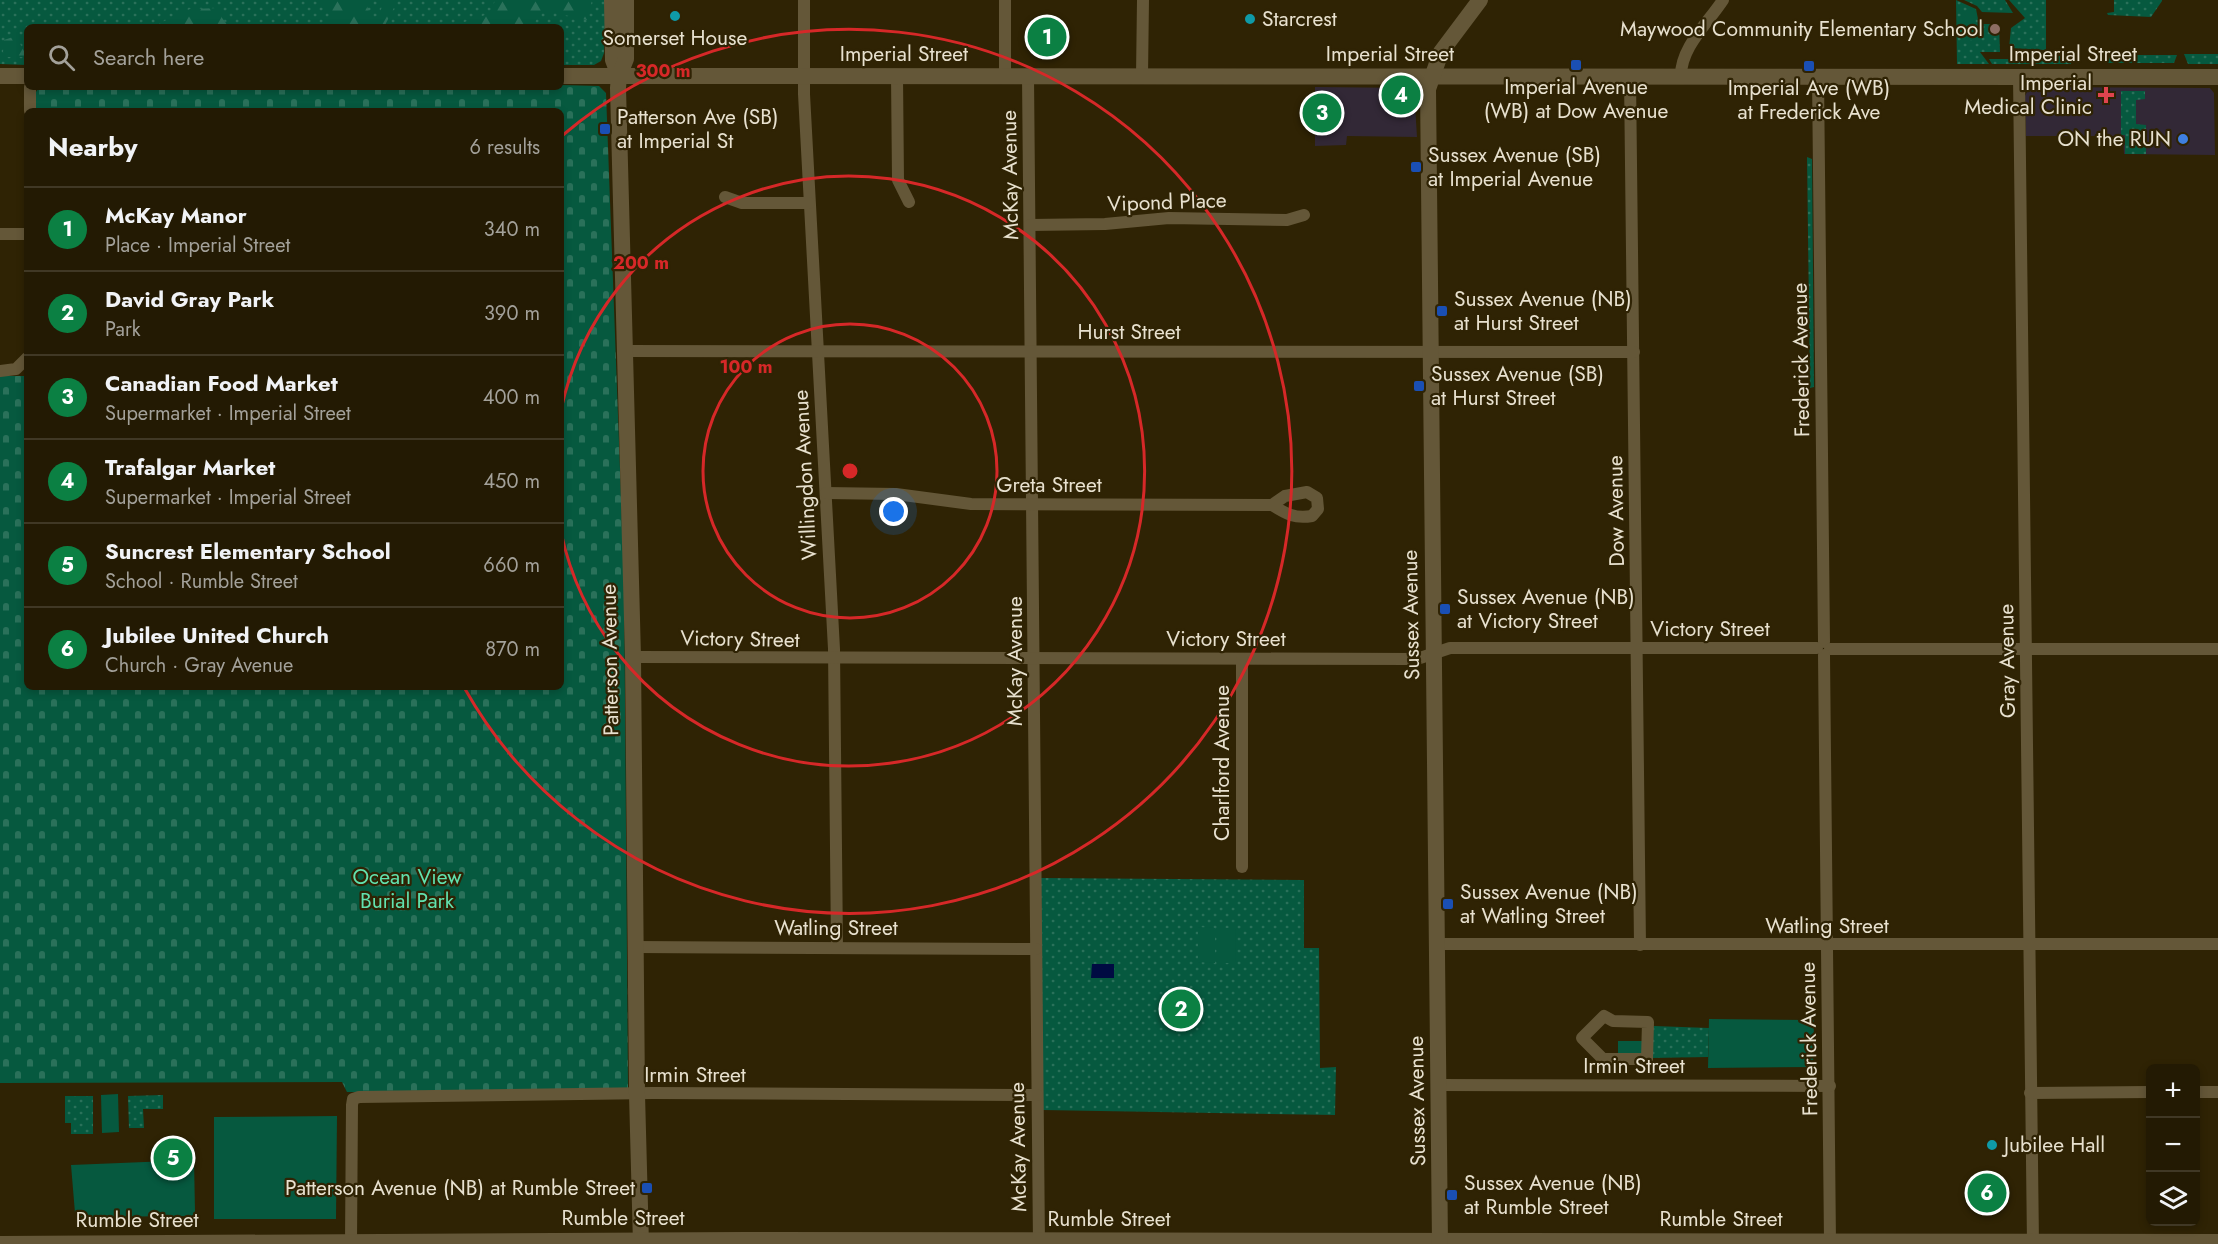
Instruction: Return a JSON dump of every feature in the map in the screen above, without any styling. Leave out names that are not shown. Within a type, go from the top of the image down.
[{"type":"street","points":[[612,0],[612,60],[619,76]]},
{"type":"street","points":[[619,76],[626,59],[626,0]]},
{"type":"street","name":"Willingdon Avenue","points":[[804,0],[803,76],[834,659],[837,948]]},
{"type":"street","points":[[1005,0],[1005,77]]},
{"type":"street","points":[[1143,0],[1143,76]]},
{"type":"street","name":"Sussex Avenue","points":[[1440,1243],[1428,88],[1441,52],[1480,0]]},
{"type":"street","points":[[1681,77],[1681,66],[1686,52],[1723,0]]},
{"type":"street","points":[[0,76],[24,76]]},
{"type":"street","name":"Imperial Street","points":[[564,76],[2218,77]]},
{"type":"street","name":"Patterson Avenue","points":[[619,76],[623,351],[633,657],[637,1094],[641,1242]]},
{"type":"street","points":[[897,76],[898,180],[909,202]]},
{"type":"street","name":"McKay Avenue","points":[[1028,77],[1039,1243]]},
{"type":"street","name":"Dow Avenue","points":[[1630,77],[1640,945]]},
{"type":"street","name":"Frederick Avenue","points":[[1818,77],[1830,1242]]},
{"type":"street","name":"Gray Avenue","points":[[2019,77],[2033,1243]]},
{"type":"street","points":[[30,90],[30,108]]},
{"type":"street","points":[[725,198],[742,202],[809,202]]},
{"type":"street","name":"Vipond Place","points":[[1030,225],[1099,224],[1169,218],[1287,220],[1304,215]]},
{"type":"street","points":[[0,234],[24,234]]},
{"type":"street","name":"Hurst Street","points":[[623,351],[1634,352]]},
{"type":"street","points":[[0,370],[16,369],[24,362]]},
{"type":"street","name":"Greta Street","points":[[826,493],[887,493],[958,503],[1272,505]]},
{"type":"street","name":"Victory Street","points":[[633,657],[1417,659],[1450,648],[2218,649]]},
{"type":"street","name":"Charlford Avenue","points":[[1242,659],[1242,867]]},
{"type":"street","name":"Watling Street","points":[[1437,944],[2218,944]]},
{"type":"street","name":"Watling Street","points":[[635,947],[1036,949]]},
{"type":"street","points":[[1604,1016],[1613,1021],[1648,1022],[1647,1059],[1603,1059],[1582,1038],[1604,1016]]},
{"type":"street","name":"Irmin Street","points":[[1439,1085],[1830,1086]]},
{"type":"street","points":[[2030,1093],[2146,1092]]},
{"type":"street","points":[[2200,1092],[2218,1092]]},
{"type":"street","name":"Irmin Street","points":[[351,1242],[353,1099],[637,1094],[1037,1095]]},
{"type":"street","name":"Rumble Street","points":[[0,1244],[2218,1242]]},
{"type":"shaded area","points":[[1315,87],[1414,88],[1417,137],[1347,136],[1346,145],[1315,146]]},
{"type":"shaded area","points":[[2033,87],[2210,88],[2214,93],[2215,155],[2124,154],[2123,136],[2026,136],[2025,96]]},
{"type":"shaded area","points":[[1092,964],[1114,964],[1114,978],[1091,978]]},
{"type":"green space","points":[[0,0],[606,0],[604,53],[601,61],[594,65],[564,65],[564,24],[24,24],[24,65],[0,64]]},
{"type":"green space","points":[[320,0],[365,0],[371,18],[378,16],[385,0],[398,0],[386,24],[329,24],[331,9]]},
{"type":"green space","points":[[495,0],[592,0],[587,20],[542,10],[534,24],[459,24],[491,13]]},
{"type":"green space","points":[[1956,0],[1976,9],[1979,24],[1999,24],[2000,52],[1980,52],[1989,64],[1957,64]]},
{"type":"green space","points":[[1964,0],[2005,0],[2013,13],[1982,12],[1977,6]]},
{"type":"green space","points":[[2009,0],[2046,0],[2046,50],[2009,48],[2011,28],[2025,18]]},
{"type":"green space","points":[[2114,0],[2162,1],[2151,17],[2108,15],[2107,13],[2114,12]]},
{"type":"green space","points":[[220,8],[222,18],[227,24],[160,24],[190,9]]},
{"type":"green space","points":[[1963,11],[1974,11],[1974,40],[1963,40]]},
{"type":"green space","points":[[16,36],[24,51],[24,57],[7,57],[3,52],[4,40]]},
{"type":"green space","points":[[2184,54],[2218,54],[2218,64],[2188,64]]},
{"type":"green space","points":[[2106,55],[2177,55],[2174,63],[2106,63]]},
{"type":"green space","points":[[2048,56],[2071,56],[2071,64],[1992,64],[1989,59],[2047,59]]},
{"type":"green space","name":"Ocean View Burial Park","points":[[564,85],[599,86],[606,93],[624,577],[628,1088],[616,1091],[347,1092],[342,1082],[0,1083],[0,376],[24,376],[24,690],[564,690],[564,108],[36,108],[37,90],[564,90]]},
{"type":"green space","points":[[2121,91],[2145,91],[2145,99],[2136,100],[2136,124],[2146,125],[2146,154],[2125,154],[2125,135],[2121,135]]},
{"type":"green space","points":[[1807,157],[1812,159],[1814,387],[1810,388]]},
{"type":"green space","points":[[1041,878],[1304,880],[1304,948],[1319,948],[1320,1068],[1336,1067],[1335,1115],[1043,1110]]},
{"type":"green space","points":[[1198,927],[1215,928],[1215,963],[1198,962]]},
{"type":"green space","points":[[1219,928],[1236,928],[1235,963],[1219,963]]},
{"type":"green space","points":[[1709,1019],[1814,1020],[1813,1067],[1708,1068]]},
{"type":"green space","points":[[1654,1026],[1709,1028],[1708,1057],[1651,1058],[1651,1029]]},
{"type":"green space","points":[[1618,1041],[1647,1041],[1647,1059],[1618,1058]]},
{"type":"green space","points":[[118,1094],[119,1132],[102,1133],[101,1095]]},
{"type":"green space","points":[[163,1095],[163,1109],[143,1109],[144,1128],[129,1128],[128,1096]]},
{"type":"green space","points":[[65,1096],[93,1096],[93,1134],[71,1134],[71,1123],[65,1123]]},
{"type":"green space","points":[[337,1116],[336,1219],[214,1219],[214,1117]]},
{"type":"green space","points":[[194,1160],[195,1211],[193,1216],[79,1217],[75,1213],[71,1165]]},
{"type":"place","name":"Somerset House","points":[[675,16]]},
{"type":"place","name":"Starcrest","points":[[1250,19]]},
{"type":"place","name":"Maywood Community Elementary School","points":[[1995,29]]},
{"type":"place","name":"McKay Manor","points":[[1047,37]]},
{"type":"place","name":"Imperial Avenue (WB) at Dow Avenue","points":[[1576,65]]},
{"type":"place","name":"Imperial Ave (WB) at Frederick Ave","points":[[1809,66]]},
{"type":"place","name":"Trafalgar Market","points":[[1401,95]]},
{"type":"place","name":"Imperial Medical Clinic","points":[[2106,95]]},
{"type":"place","name":"Canadian Food Market","points":[[1322,113]]},
{"type":"place","name":"Patterson Ave (SB) at Imperial St","points":[[605,129]]},
{"type":"place","name":"ON the RUN","points":[[2183,139]]},
{"type":"place","name":"Sussex Avenue (SB) at Imperial Avenue","points":[[1416,167]]},
{"type":"place","name":"Sussex Avenue (NB) at Hurst Street","points":[[1442,311]]},
{"type":"place","name":"Sussex Avenue (SB) at Hurst Street","points":[[1419,386]]},
{"type":"place","name":"Sussex Avenue (NB) at Victory Street","points":[[1445,609]]},
{"type":"place","name":"Sussex Avenue (NB) at Watling Street","points":[[1448,904]]},
{"type":"place","name":"David Gray Park","points":[[1181,1009]]},
{"type":"place","name":"Jubilee Hall","points":[[1992,1145]]},
{"type":"place","name":"Suncrest Elementary School","points":[[173,1158]]},
{"type":"place","name":"Patterson Avenue (NB) at Rumble Street","points":[[647,1188]]},
{"type":"place","name":"Jubilee United Church","points":[[1987,1193]]},
{"type":"place","name":"Sussex Avenue (NB) at Rumble Street","points":[[1452,1195]]}]
